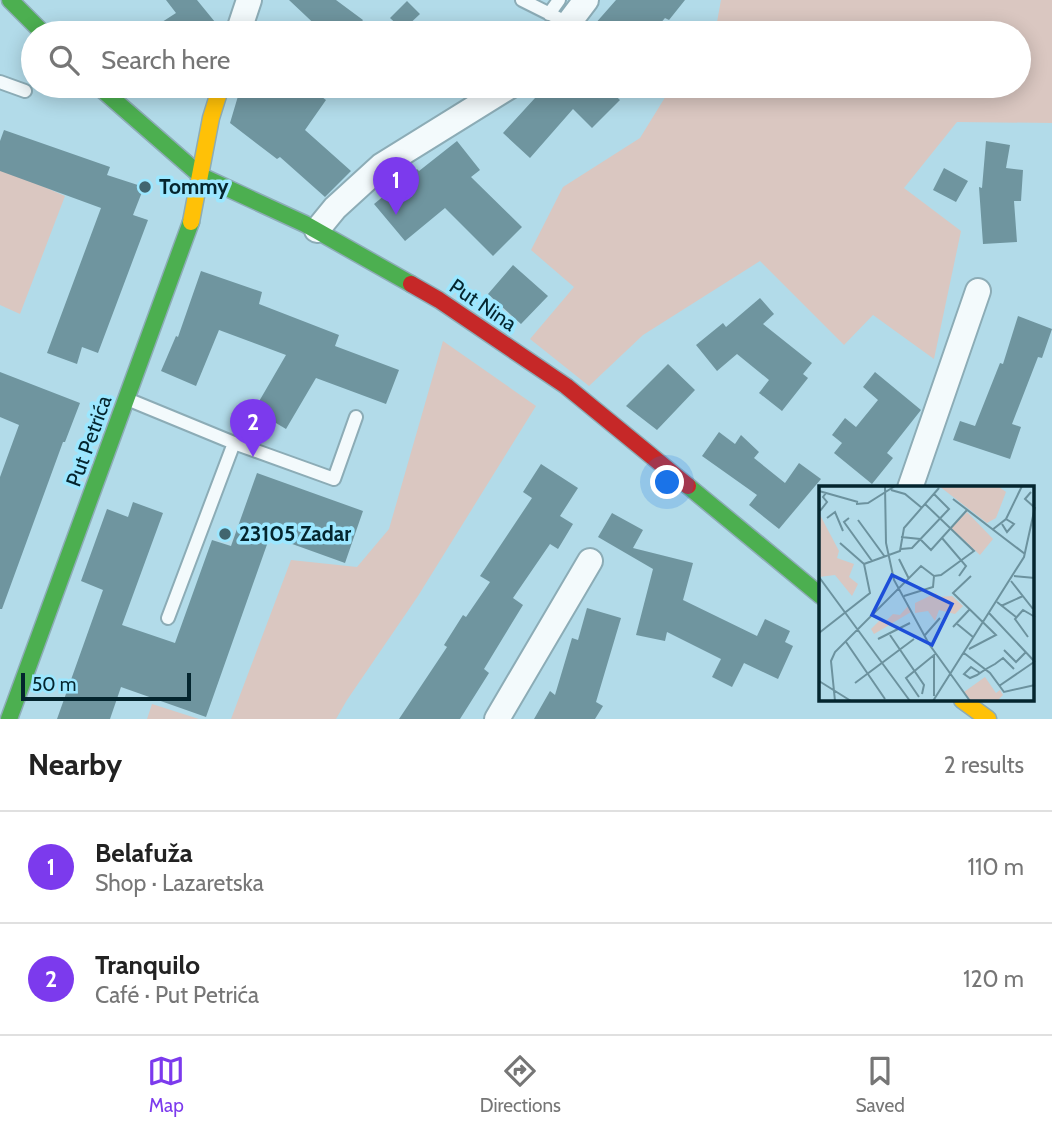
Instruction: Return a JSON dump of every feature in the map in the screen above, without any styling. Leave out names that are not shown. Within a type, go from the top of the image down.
[{"type":"main road","points":[[10,0],[31,21]]},
{"type":"main road","name":"Put Nina","points":[[112,98],[201,176],[317,230],[439,300],[566,386],[819,594]]},
{"type":"main road","name":"Put Petrića","points":[[9,719],[194,214],[211,118],[217,98]]},
{"type":"main road","points":[[965,702],[988,719]]},
{"type":"street","points":[[242,21],[249,0]]},
{"type":"street","points":[[561,21],[586,0]]},
{"type":"street","points":[[317,230],[335,208],[381,166],[491,98]]},
{"type":"street","points":[[911,486],[978,291]]},
{"type":"street","points":[[497,719],[590,561]]},
{"type":"lane","points":[[522,0],[556,21]]},
{"type":"lane","points":[[559,0],[559,21]]},
{"type":"lane","points":[[0,82],[21,90]]},
{"type":"lane","points":[[126,399],[234,443],[334,479],[356,417]]},
{"type":"lane","points":[[168,618],[234,443]]},
{"type":"shaded area","points":[[721,0],[1052,0],[1052,123],[957,122],[904,188],[961,231],[934,359],[873,315],[844,345],[760,261],[643,335],[589,386],[530,339],[574,287],[531,250],[563,187],[640,138],[665,98],[1031,98],[1031,21],[717,21]]},
{"type":"shaded area","points":[[0,160],[4,169],[65,196],[20,314],[0,305]]},
{"type":"shaded area","points":[[443,341],[536,406],[418,596],[336,719],[231,719],[291,560],[357,567],[389,529]]},
{"type":"shaded area","points":[[152,704],[199,719],[147,719]]},
{"type":"building","points":[[166,0],[197,0],[214,21],[164,21],[176,13]]},
{"type":"building","points":[[289,0],[336,0],[363,20],[362,21],[311,21]]},
{"type":"building","points":[[616,0],[685,0],[669,20],[598,21]]},
{"type":"building","points":[[407,1],[420,14],[413,21],[393,21],[390,18]]},
{"type":"building","points":[[237,98],[323,98],[326,100],[305,130],[351,171],[325,197],[280,157],[277,159],[230,123]]},
{"type":"building","points":[[535,98],[620,100],[592,128],[573,109],[530,158],[503,133]]},
{"type":"building","points":[[4,130],[110,167],[107,175],[144,187],[133,215],[148,220],[98,353],[82,347],[77,364],[47,353],[101,208],[0,171],[0,141]]},
{"type":"building","points":[[457,141],[480,170],[471,177],[522,227],[493,256],[445,208],[405,241],[374,204]]},
{"type":"building","points":[[986,141],[1010,145],[1006,168],[1023,170],[1021,201],[1014,201],[1017,242],[983,244],[979,187],[982,188]]},
{"type":"building","points":[[944,168],[968,181],[956,202],[933,190]]},
{"type":"building","points":[[513,265],[548,296],[521,324],[488,294]]},
{"type":"building","points":[[201,271],[262,292],[259,304],[339,335],[335,346],[399,370],[386,404],[316,378],[286,429],[254,410],[286,355],[219,330],[196,386],[161,371],[176,336],[178,337]]},
{"type":"building","points":[[760,298],[774,314],[763,324],[812,363],[803,374],[808,378],[782,411],[759,393],[769,380],[737,354],[717,371],[696,345],[723,323],[726,327]]},
{"type":"building","points":[[1018,316],[1052,329],[1012,424],[1021,427],[1010,459],[953,440],[960,421],[975,426],[1000,363],[1003,364]]},
{"type":"building","points":[[668,364],[695,390],[657,430],[626,406]]},
{"type":"building","points":[[0,372],[80,403],[2,609],[0,477],[19,425],[0,417]]},
{"type":"building","points":[[875,372],[921,410],[887,453],[893,458],[872,484],[834,453],[842,443],[832,435],[845,418],[856,427],[878,400],[863,387]]},
{"type":"building","points":[[719,432],[735,444],[741,435],[759,452],[754,458],[785,483],[799,463],[821,479],[779,529],[749,505],[757,495],[702,456]]},
{"type":"building","points":[[541,464],[578,488],[560,516],[573,524],[558,549],[550,544],[513,598],[523,605],[484,669],[489,673],[460,719],[399,719],[447,647],[444,645],[463,615],[466,617],[490,582],[480,576],[532,498],[523,492]]},
{"type":"building","points":[[257,473],[363,511],[345,563],[270,536],[206,717],[121,687],[110,719],[57,719],[103,590],[81,581],[107,509],[128,517],[133,502],[163,513],[122,625],[175,643],[212,540],[231,546]]},
{"type":"building","points":[[612,513],[643,530],[633,548],[693,563],[683,600],[757,636],[765,619],[790,631],[785,642],[793,646],[778,679],[744,663],[732,687],[712,677],[721,659],[667,632],[665,641],[636,635],[653,569],[598,537]]},
{"type":"building","points":[[587,608],[621,618],[596,702],[603,706],[595,719],[534,719],[550,691],[555,695],[572,638],[578,640]]},
{"type":"traffic: fast","points":[[10,0],[31,21]]},
{"type":"traffic: fast","points":[[112,98],[201,176],[305,224],[411,284]]},
{"type":"traffic: fast","points":[[9,719],[191,222]]},
{"type":"traffic: fast","points":[[688,486],[819,594]]},
{"type":"traffic: slow","points":[[191,222],[217,98]]},
{"type":"traffic: slow","points":[[965,702],[988,719]]},
{"type":"traffic: jam","points":[[411,284],[566,386],[688,486]]},
{"type":"place","name":"Tommy","points":[[145,187]]},
{"type":"place","name":"Belafuža","points":[[396,215]]},
{"type":"place","name":"Tranquilo","points":[[253,457]]},
{"type":"place","name":"23105 Zadar","points":[[225,534]]}]
